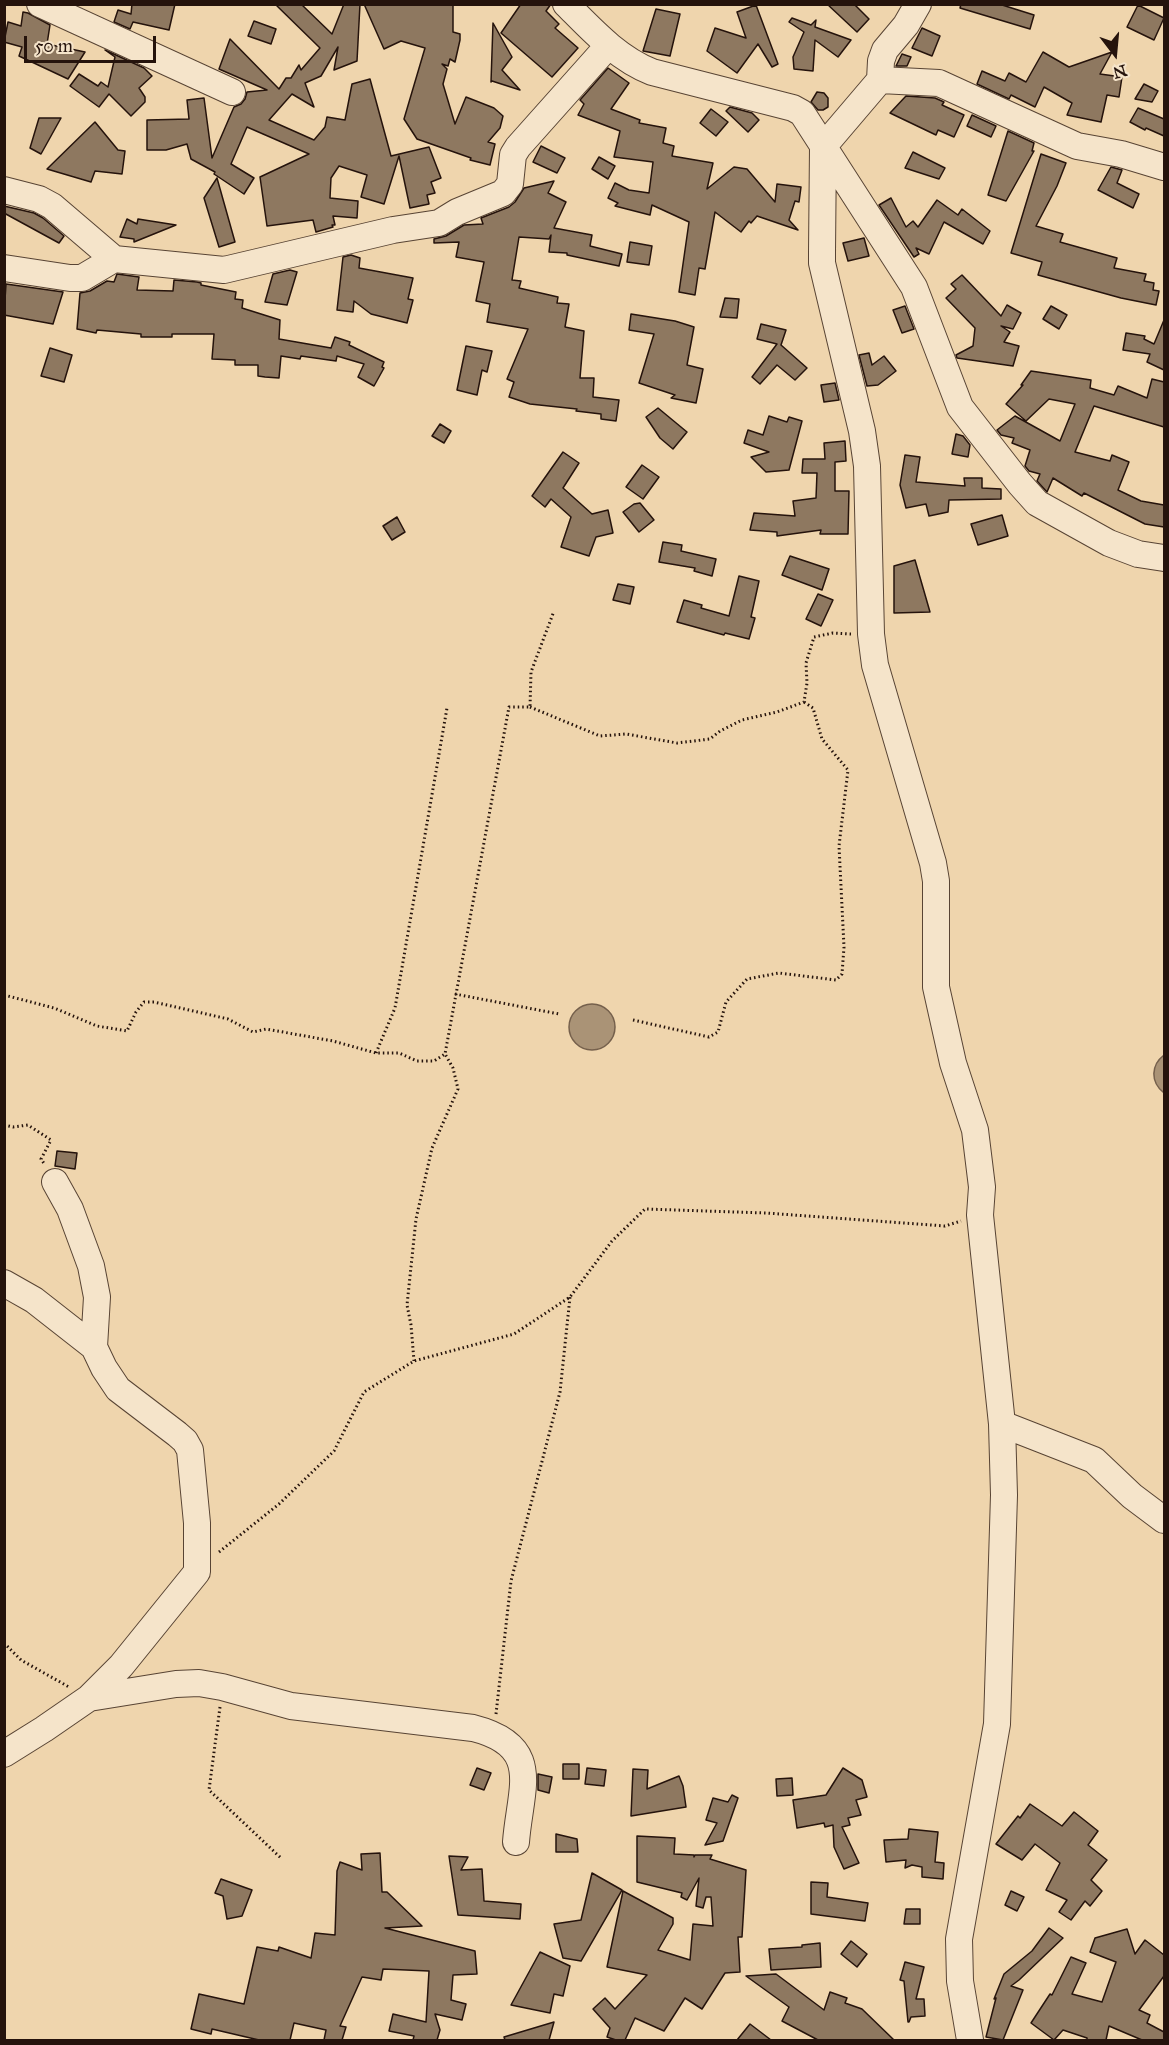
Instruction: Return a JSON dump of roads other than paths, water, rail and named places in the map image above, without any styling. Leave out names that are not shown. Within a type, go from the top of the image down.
[{"type":"street","points":[[40,4],[232,92]]},
{"type":"street","points":[[566,4],[608,46],[639,67],[793,108],[807,120],[914,287],[960,407],[1020,484],[1037,503],[1109,543],[1138,554],[1164,558]]},
{"type":"street","points":[[918,4],[906,25],[885,50],[881,61],[880,80],[823,147],[822,263],[862,431],[867,466],[871,634],[875,665],[933,863],[936,881],[936,987],[953,1063],[975,1130],[982,1187],[980,1215],[1002,1424],[1004,1496],[997,1724],[959,1939],[960,1981],[970,2040]]},
{"type":"street","points":[[4,189],[39,199],[52,206],[114,259],[224,270],[393,230],[439,223],[457,212],[503,193],[510,184],[513,155],[518,147],[608,46]]},
{"type":"street","points":[[880,80],[939,83],[1077,146],[1121,154],[1164,167]]},
{"type":"street","points":[[4,268],[82,278],[114,259]]},
{"type":"street","points":[[55,1182],[70,1209],[91,1266],[97,1297],[94,1347]]},
{"type":"street","points":[[4,1283],[34,1300],[94,1347],[118,1389],[185,1441],[190,1450],[197,1523],[197,1572],[121,1665],[89,1698],[44,1730],[4,1754]]},
{"type":"street","points":[[1002,1424],[1094,1460],[1132,1496],[1164,1520]]},
{"type":"street","points":[[89,1698],[176,1683],[199,1683],[291,1706],[473,1728],[494,1733],[508,1742],[520,1761],[525,1780],[516,1842]]}]
